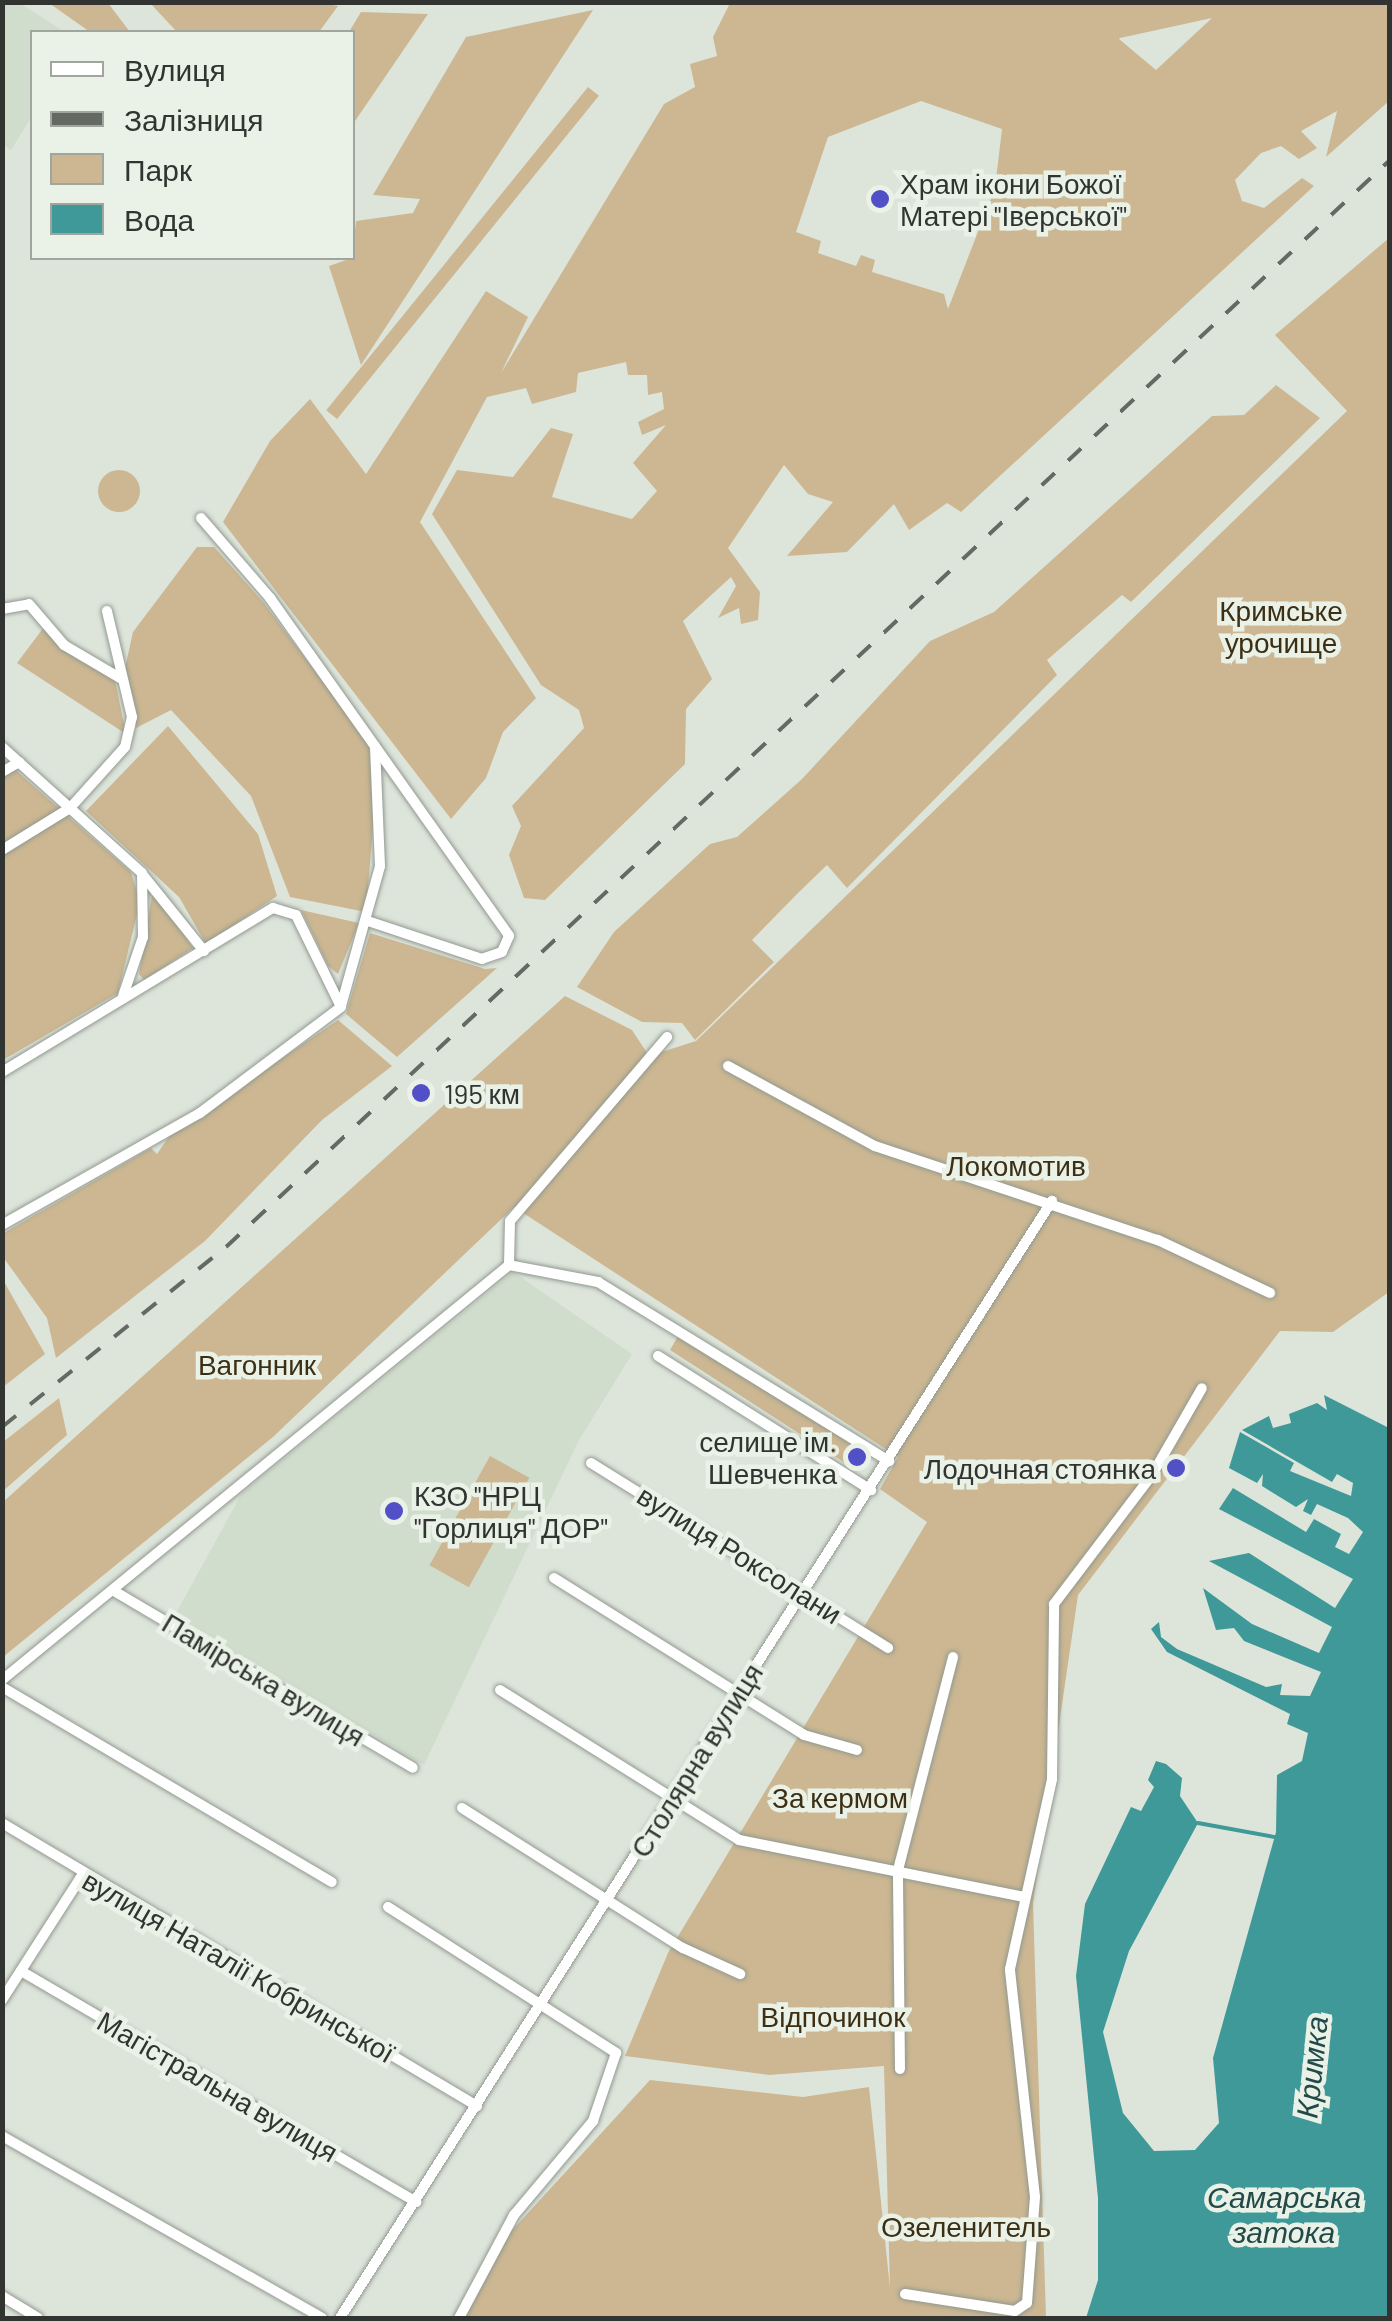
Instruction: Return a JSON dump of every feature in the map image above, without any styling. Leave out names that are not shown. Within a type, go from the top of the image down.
[{"type":"street","points":[[200,518],[373,739],[509,936],[502,952],[482,960],[368,920]]},
{"type":"street","points":[[2,608],[28,604],[64,645],[120,678]]},
{"type":"street","points":[[2,850],[70,808],[131,734],[108,611]]},
{"type":"street","points":[[2,1225],[200,1114],[341,1008],[368,920],[383,779],[373,739]]},
{"type":"street","points":[[2,748],[142,873],[204,950]]},
{"type":"street","points":[[2,772],[19,762]]},
{"type":"street","points":[[123,997],[143,937],[142,873]]},
{"type":"street","points":[[2,1072],[123,997],[285,906],[341,1008]]},
{"type":"street","points":[[332,1882],[2,1684],[509,1265],[510,1221],[667,1037]]},
{"type":"street","points":[[728,1066],[875,1146],[1052,1200],[1270,1293]]},
{"type":"street","name":"Столярна вулиця","points":[[340,2318],[871,1490],[1052,1200]]},
{"type":"street","points":[[509,1265],[598,1282],[889,1461]]},
{"type":"street","points":[[658,1356],[871,1490]]},
{"type":"street","points":[[905,2294],[1015,2311],[1027,2302],[1035,2197],[1010,1969],[1052,1779],[1054,1604],[1152,1474],[1202,1388]]},
{"type":"street","name":"вулиця Роксолани","points":[[590,1463],[804,1590],[888,1648]]},
{"type":"street","points":[[554,1578],[804,1735],[858,1750]]},
{"type":"street","name":"Памірська вулиця","points":[[114,1591],[414,1768]]},
{"type":"street","points":[[900,2069],[898,1870],[952,1657]]},
{"type":"street","points":[[500,1690],[739,1840],[1024,1897]]},
{"type":"street","points":[[462,1808],[607,1902],[740,1974]]},
{"type":"street","name":"вулиця Наталії Кобринської","points":[[2,1823],[478,2106]]},
{"type":"street","points":[[2,2000],[83,1874]]},
{"type":"street","points":[[388,1907],[541,2002],[616,2054],[594,2121],[514,2215],[460,2318]]},
{"type":"street","name":"Магістральна вулиця","points":[[21,1971],[416,2202]]},
{"type":"street","points":[[2,2136],[322,2318]]},
{"type":"street","points":[[2,2296],[38,2318]]},
{"type":"shaded area","points":[[3,2],[19,3],[62,30],[30,30],[30,119],[11,150],[3,145]]},
{"type":"shaded area","name":"КЗО \"НРЦ \"Горлиця\" ДОР\"","points":[[513,1272],[632,1354],[578,1442],[424,1765],[175,1615],[242,1493]]},
{"type":"green space","points":[[317,2],[338,6],[320,30],[175,30],[150,3]]},
{"type":"green space","points":[[49,3],[108,3],[128,30],[87,30]]},
{"type":"green space","points":[[730,3],[1389,3],[1389,101],[1326,157],[1337,111],[1301,131],[1317,148],[1299,159],[1281,146],[1261,153],[1235,180],[1242,201],[1264,208],[1302,178],[1314,186],[961,512],[947,503],[909,530],[894,504],[847,552],[787,556],[833,502],[808,494],[784,465],[728,548],[760,592],[758,620],[741,624],[739,608],[718,618],[736,586],[731,577],[683,621],[712,679],[686,709],[685,764],[545,900],[524,898],[509,855],[521,826],[512,806],[584,728],[579,710],[541,685],[432,514],[457,470],[513,477],[551,428],[573,434],[552,497],[632,519],[657,491],[633,463],[666,425],[642,435],[638,422],[664,409],[662,392],[648,395],[647,375],[628,375],[626,362],[578,373],[576,392],[532,404],[526,388],[487,397],[420,522],[536,698],[503,732],[486,778],[451,819],[223,522],[270,441],[310,399],[366,474],[486,291],[528,317],[501,373],[664,104],[695,87],[690,64],[717,56],[713,37]],"holes":[[[1212,18],[1156,70],[1119,39],[1120,38]],[[921,101],[1002,129],[995,188],[948,309],[944,294],[872,272],[875,260],[861,255],[856,266],[818,253],[821,241],[796,232],[828,137]]]},
{"type":"green space","points":[[593,10],[361,365],[329,266],[355,260],[356,221],[413,213],[420,199],[373,195],[466,37]]},
{"type":"green space","points":[[361,12],[428,14],[355,121],[355,30],[350,30]]},
{"type":"green space","points":[[588,87],[599,96],[337,419],[326,410]]},
{"type":"green space","points":[[1389,238],[1389,1292],[1333,1332],[1280,1331],[1078,1595],[1033,1903],[1046,2318],[461,2318],[495,2249],[650,2080],[803,2097],[869,2087],[890,2288],[884,2066],[769,2075],[625,2056],[668,1953],[927,1522],[880,1489],[898,1457],[514,1207],[273,1437],[3,1657],[3,1502],[565,996],[632,1030],[649,1056],[696,1041],[1347,411],[1275,335]]},
{"type":"green space","points":[[1276,385],[1320,418],[1131,602],[1122,595],[1047,660],[1057,675],[847,888],[827,865],[798,893],[752,940],[774,962],[695,1040],[682,1023],[642,1022],[577,987],[614,932],[710,844],[737,837],[802,779],[930,641],[994,612],[1212,416],[1244,415]]},
{"type":"green space","points":[[119,470],[134,476],[140,491],[134,506],[119,512],[104,506],[98,491],[104,476]]},
{"type":"green space","points":[[197,547],[214,547],[264,603],[368,742],[377,778],[366,912],[290,897],[251,796],[171,710],[136,728],[125,668],[133,632]]},
{"type":"green space","points":[[47,623],[61,645],[115,680],[126,734],[17,663]]},
{"type":"green space","points":[[168,726],[258,834],[277,896],[206,944],[179,897],[86,811]]},
{"type":"green space","points":[[2,758],[131,872],[140,902],[118,993],[3,1060]]},
{"type":"green space","points":[[153,889],[193,948],[144,980],[139,974]]},
{"type":"green space","points":[[301,910],[359,923],[338,974],[328,966]]},
{"type":"green space","points":[[370,933],[485,969],[497,968],[397,1057],[346,1014]]},
{"type":"green space","points":[[338,1020],[392,1066],[322,1120],[205,1241],[56,1358],[47,1318],[3,1257],[2,1234],[151,1148],[157,1154],[170,1135]]},
{"type":"green space","points":[[2,1278],[45,1354],[3,1387],[2,1387]]},
{"type":"green space","points":[[678,1336],[855,1446],[845,1463],[670,1350]]},
{"type":"green space","points":[[59,1398],[67,1435],[3,1491],[3,1442]]},
{"type":"green space","points":[[490,1456],[529,1478],[469,1587],[429,1565]]},
{"type":"water","name":"Самарська затока","points":[[1324,1395],[1389,1428],[1389,2318],[1086,2318],[1098,2280],[1098,2198],[1076,1976],[1085,1904],[1131,1807],[1141,1811],[1154,1787],[1148,1780],[1156,1761],[1166,1764],[1182,1778],[1180,1796],[1198,1823],[1129,1951],[1103,2032],[1123,2113],[1154,2151],[1195,2150],[1219,2123],[1213,2058],[1276,1832],[1277,1775],[1302,1761],[1308,1733],[1287,1724],[1290,1714],[1167,1652],[1151,1629],[1159,1622],[1161,1637],[1177,1649],[1266,1687],[1282,1684],[1280,1695],[1310,1696],[1321,1672],[1244,1641],[1234,1628],[1216,1630],[1203,1588],[1252,1624],[1319,1653],[1332,1627],[1209,1561],[1249,1553],[1335,1608],[1353,1579],[1219,1509],[1233,1488],[1306,1532],[1314,1519],[1341,1534],[1335,1547],[1349,1554],[1363,1532],[1348,1518],[1317,1504],[1311,1515],[1303,1511],[1308,1499],[1296,1507],[1262,1486],[1263,1474],[1257,1483],[1229,1468],[1240,1432],[1294,1463],[1290,1471],[1351,1496],[1353,1483],[1337,1474],[1332,1482],[1242,1430],[1269,1416],[1273,1428],[1291,1423],[1289,1414],[1317,1403],[1327,1410]]},
{"type":"waterway","points":[[1198,1823],[1274,1837]]},
{"type":"railway","points":[[2,1427],[226,1247],[1390,160]]},
{"type":"place","name":"Храм ікони Божої Матері \"Іверської\"","points":[[880,199]]},
{"type":"place","name":"195 км","points":[[421,1093]]},
{"type":"place","name":"селище ім. Шевченка","points":[[857,1457]]},
{"type":"place","name":"Лодочная стоянка","points":[[1176,1468]]},
{"type":"place","name":"КЗО \"НРЦ \"Горлиця\" ДОР\"","points":[[394,1511]]},
{"type":"park label","name":"Кримське урочище","points":[[1281,626]]},
{"type":"park label","name":"Локомотив","points":[[1016,1165]]},
{"type":"park label","name":"Вагонник","points":[[257,1364]]},
{"type":"park label","name":"За кермом","points":[[840,1797]]},
{"type":"park label","name":"Відпочинок","points":[[833,2016]]},
{"type":"park label","name":"Озеленитель","points":[[966,2226]]},
{"type":"water label","name":"Кримка","points":[[1311,2067]]}]
